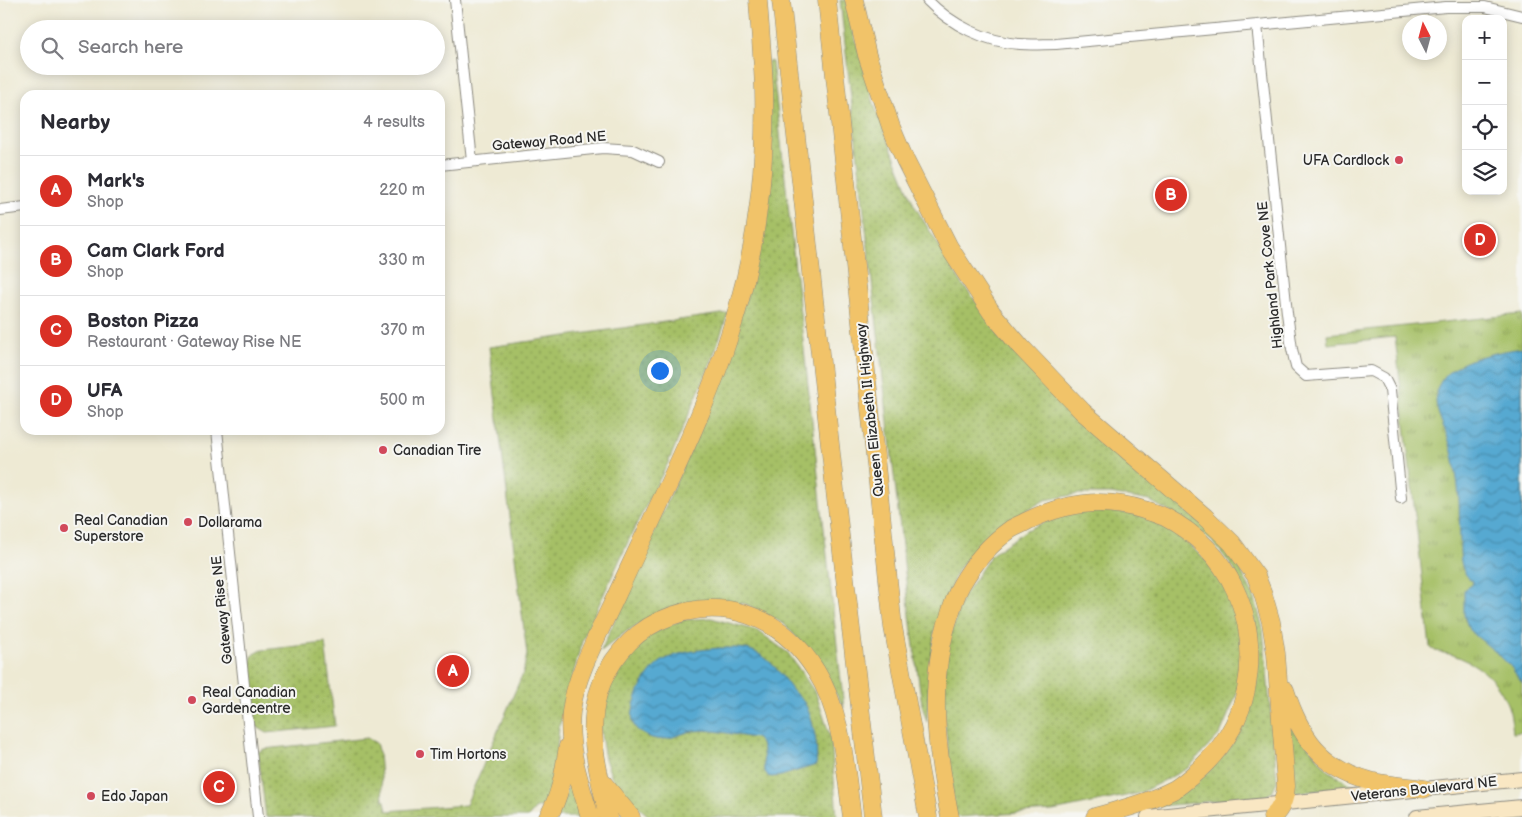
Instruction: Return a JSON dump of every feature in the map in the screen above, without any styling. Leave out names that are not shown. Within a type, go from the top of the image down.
[{"type":"highway","points":[[590,817],[573,756],[571,713],[574,697],[580,679],[637,551],[676,470],[711,388],[739,306],[757,217],[764,146],[764,89],[758,0]]},
{"type":"highway","points":[[781,0],[840,536],[874,817]]},
{"type":"highway","name":"Queen Elizabeth II Highway","points":[[827,0],[893,627],[928,817]]},
{"type":"highway","points":[[854,0],[867,55],[891,126],[905,160],[949,247],[973,285],[992,312],[1021,347],[1083,412],[1206,517],[1232,544],[1256,576],[1271,622],[1276,654],[1286,786],[1277,811]]},
{"type":"highway","points":[[950,817],[938,744],[935,703],[936,673],[943,636],[960,586],[983,554],[1012,529],[1044,512],[1082,503],[1108,502],[1134,507],[1164,517],[1196,538],[1216,559],[1236,590],[1246,621],[1250,670],[1243,705],[1227,738],[1207,763],[1178,787],[1140,805],[1095,817]]},
{"type":"highway","points":[[608,817],[595,758],[592,726],[594,710],[602,682],[624,648],[645,628],[675,614],[712,607],[739,611],[775,628],[808,658],[834,708],[852,817]]},
{"type":"highway","points":[[1276,654],[1291,710],[1304,734],[1321,756],[1342,770],[1371,781],[1424,789]]},
{"type":"highway","points":[[548,817],[556,803],[560,789],[571,731]]},
{"type":"highway","points":[[600,779],[631,817]]},
{"type":"main road","name":"Veterans Boulevard NE","points":[[1148,817],[1277,811],[1424,789],[1522,779]]},
{"type":"main road","name":"Veterans Boulevard NE","points":[[1417,817],[1522,807]]},
{"type":"street","points":[[455,0],[472,162]]},
{"type":"street","points":[[927,0],[944,16],[978,34],[999,41],[1020,44],[1046,44],[1446,7],[1485,7],[1522,16]]},
{"type":"street","name":"Highland Park Cove NE","points":[[1257,25],[1287,313],[1296,366],[1306,376],[1371,371],[1384,378],[1390,390],[1402,498]]},
{"type":"street","name":"Gateway Road NE","points":[[445,165],[602,148],[633,150],[659,162]]},
{"type":"street","points":[[0,210],[20,208]]},
{"type":"street","name":"Gateway Rise NE","points":[[218,435],[258,817]]},
{"type":"green space","points":[[840,0],[847,0],[852,27],[875,107],[914,205],[963,285],[1017,354],[1059,400],[1222,542],[1238,565],[1255,599],[1263,629],[1277,781],[1272,792],[1266,796],[1161,806],[1153,804],[1207,773],[1233,744],[1253,695],[1257,631],[1250,605],[1234,569],[1213,542],[1179,517],[1150,501],[1111,494],[1078,494],[1045,500],[1007,521],[972,552],[956,573],[935,629],[930,663],[927,722],[922,705],[910,616]]},
{"type":"green space","points":[[768,61],[772,62],[844,708],[814,656],[784,624],[746,604],[709,601],[663,610],[627,631],[601,651],[706,415],[749,289]]},
{"type":"green space","points":[[728,313],[712,360],[668,463],[635,527],[582,641],[559,728],[554,779],[546,806],[536,808],[528,817],[266,817],[258,752],[264,749],[367,738],[376,743],[379,754],[383,800],[385,801],[387,811],[466,805],[523,673],[527,654],[489,347]]},
{"type":"green space","points":[[1522,314],[1522,732],[1513,733],[1508,706],[1494,681],[1473,664],[1452,655],[1436,651],[1430,647],[1395,337],[1328,344],[1327,334]]},
{"type":"green space","points":[[1101,510],[1142,515],[1182,538],[1217,571],[1235,607],[1244,657],[1236,696],[1220,734],[1188,768],[1140,793],[1053,811],[955,817],[943,705],[946,651],[962,598],[991,555],[1025,531],[1062,514]]},
{"type":"green space","points":[[711,618],[758,631],[788,653],[816,694],[831,739],[837,817],[650,817],[616,788],[605,759],[600,729],[602,699],[617,663],[646,637],[681,620]]},
{"type":"green space","points":[[325,643],[335,726],[267,733],[254,725],[248,666],[253,655],[262,650]]},
{"type":"green space","points":[[1287,721],[1329,771],[1355,787],[1293,793]]},
{"type":"green space","points":[[571,780],[580,817],[556,817]]},
{"type":"water","points":[[1522,348],[1522,683],[1511,667],[1498,654],[1469,630],[1464,615],[1464,590],[1472,585],[1473,581],[1468,578],[1461,563],[1457,479],[1452,450],[1438,412],[1436,398],[1440,383],[1446,375],[1465,362]]},
{"type":"water","points":[[719,648],[753,651],[766,658],[776,668],[807,708],[817,750],[816,765],[781,776],[771,777],[764,770],[763,750],[756,738],[701,730],[667,739],[657,739],[643,734],[635,728],[633,714],[637,697],[646,678],[658,664],[670,657],[684,653]]},
{"type":"place","name":"UFA Cardlock","points":[[1399,160]]},
{"type":"place","name":"Cam Clark Ford","points":[[1171,195]]},
{"type":"place","name":"UFA","points":[[1480,240]]},
{"type":"place","name":"Canadian Tire","points":[[383,450]]},
{"type":"place","name":"Dollarama","points":[[188,522]]},
{"type":"place","name":"Real Canadian Superstore","points":[[64,528]]},
{"type":"place","name":"Mark's","points":[[453,671]]},
{"type":"place","name":"Real Canadian Gardencentre","points":[[192,700]]},
{"type":"place","name":"Tim Hortons","points":[[420,754]]},
{"type":"place","name":"Boston Pizza","points":[[219,787]]},
{"type":"place","name":"Edo Japan","points":[[91,796]]}]
